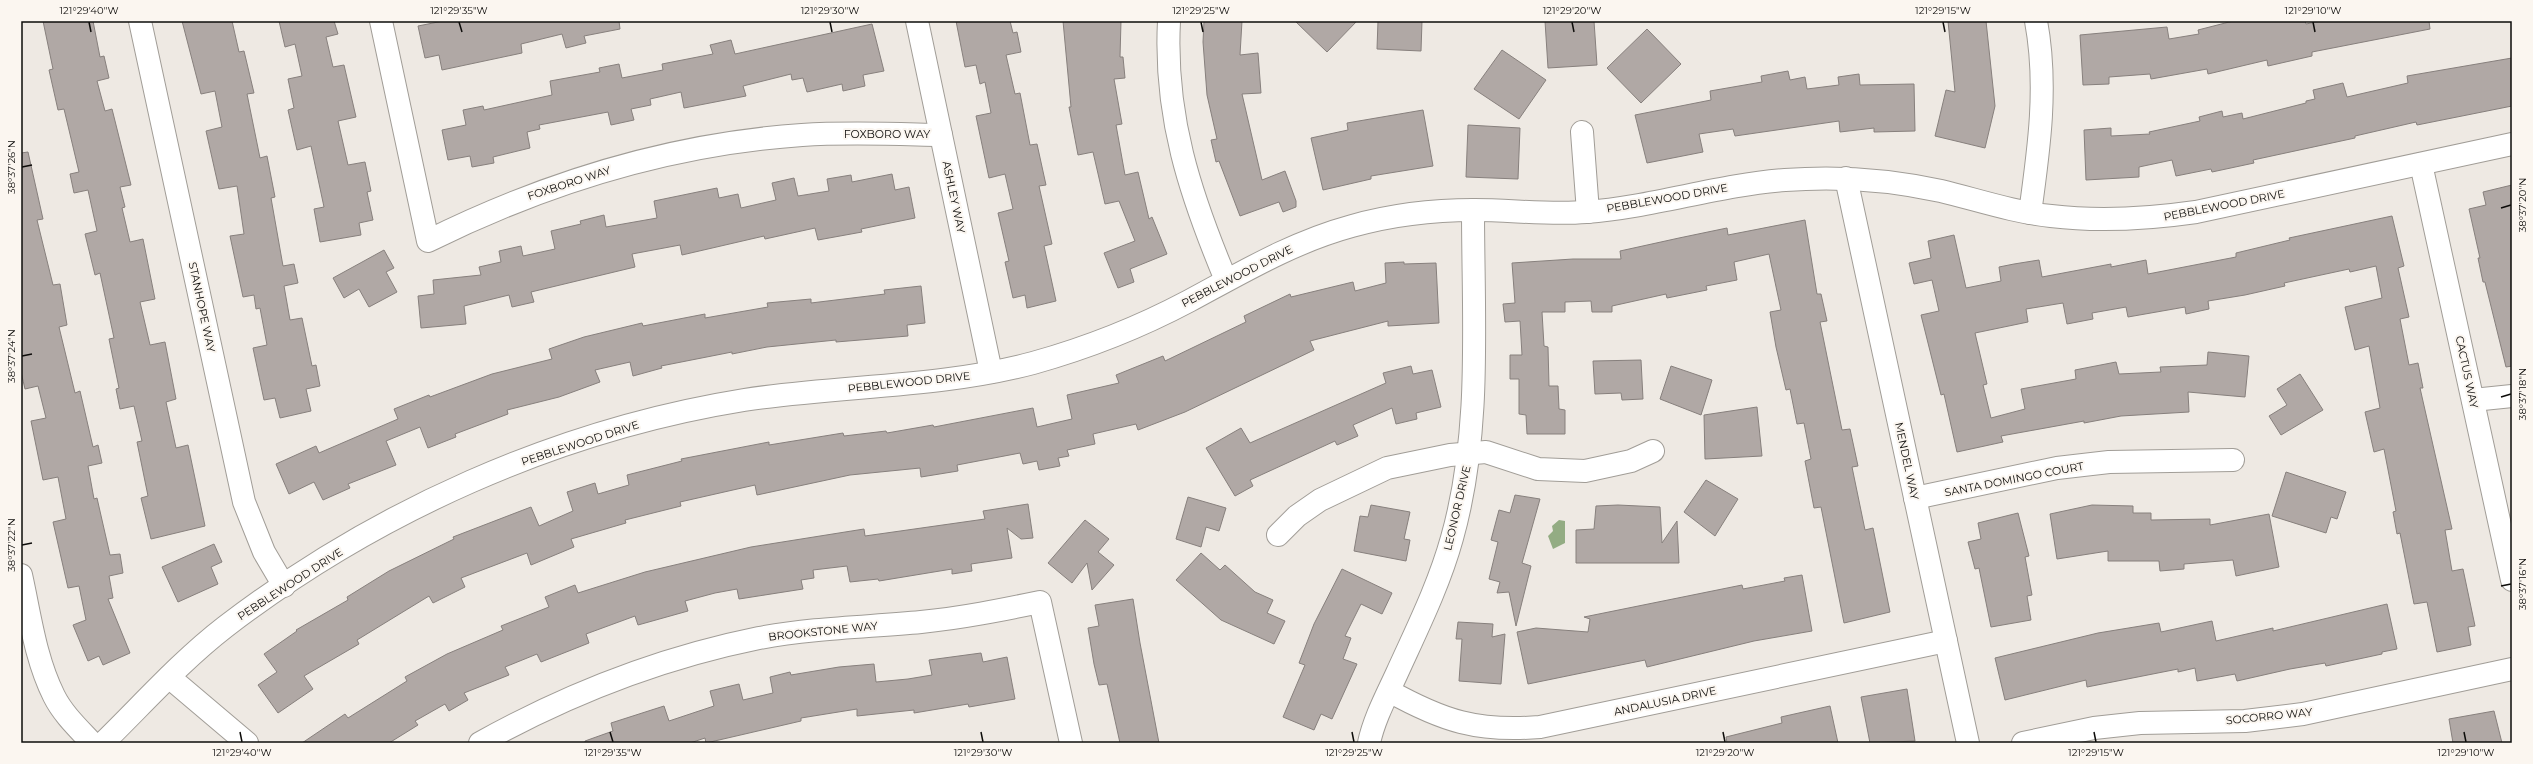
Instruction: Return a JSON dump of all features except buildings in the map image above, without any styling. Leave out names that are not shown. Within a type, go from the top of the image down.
[{"type":"street","name":"STANHOPE WAY","points":[[140,21],[244,502],[264,552],[284,586]]},
{"type":"street","name":"FOXBORO WAY","points":[[381,21],[428,241],[473,219],[536,193],[600,172],[666,155],[734,143],[801,135],[869,133],[941,135]]},
{"type":"street","name":"ASHLEY WAY","points":[[917,21],[991,372]]},
{"type":"street","points":[[1169,21],[1170,79],[1176,132],[1197,210],[1226,280]]},
{"type":"street","points":[[2030,213],[2040,141],[2042,92],[2036,21]]},
{"type":"street","points":[[1582,132],[1588,212]]},
{"type":"street","name":"PEBBLEWOOD DRIVE","points":[[103,743],[169,677],[223,628],[284,586],[372,532],[442,495],[514,464],[589,437],[665,416],[742,400],[821,390],[942,381],[991,372],[1052,357],[1099,342],[1158,316],[1274,254],[1352,226],[1435,211],[1473,210],[1556,213],[1588,212],[1630,207],[1752,183],[1846,178],[1904,184],[2030,213],[2099,220],[2147,219],[2196,212],[2512,144]]},
{"type":"street","name":"CACTUS WAY","points":[[2421,164],[2512,580]]},
{"type":"street","name":"MENDEL WAY","points":[[1846,178],[1968,743]]},
{"type":"street","name":"LEONOR DRIVE","points":[[1369,743],[1389,691],[1432,594],[1452,538],[1465,482],[1473,405],[1473,210]]},
{"type":"street","points":[[2473,400],[2512,396]]},
{"type":"street","points":[[1278,535],[1297,516],[1320,500],[1372,474],[1395,466],[1469,453],[1486,452],[1538,469],[1585,471],[1631,460],[1653,451]]},
{"type":"street","name":"SANTA DOMINGO COURT","points":[[1915,498],[2057,468],[2110,462],[2233,460]]},
{"type":"street","points":[[21,575],[43,671],[54,697],[70,720],[92,743]]},
{"type":"street","name":"BROOKSTONE WAY","points":[[480,743],[520,721],[574,695],[630,673],[686,655],[789,634],[936,620],[980,614],[1040,602],[1071,743]]},
{"type":"street","name":"ANDALUSIA DRIVE","points":[[1389,691],[1424,711],[1452,721],[1481,727],[1510,729],[1540,727],[1946,641]]},
{"type":"street","name":"SOCORRO WAY","points":[[2023,743],[2094,728],[2140,723],[2245,721],[2303,714],[2512,669]]},
{"type":"street","points":[[169,677],[247,743]]},
{"type":"shaded area","points":[[1559,520],[1565,521],[1565,543],[1553,549],[1548,536],[1553,531],[1552,526]]}]
